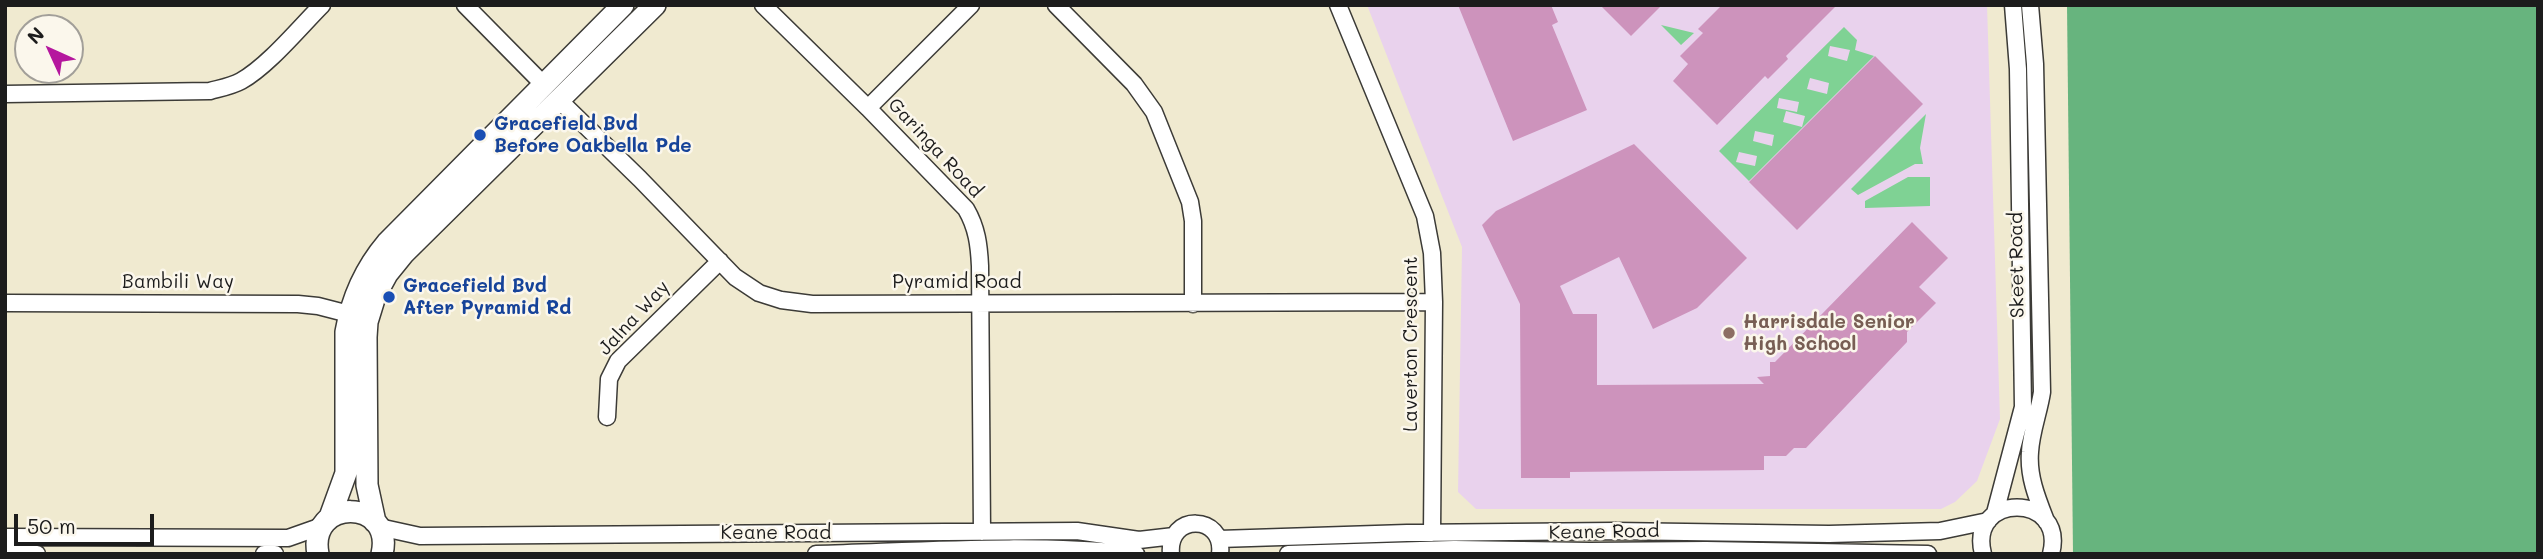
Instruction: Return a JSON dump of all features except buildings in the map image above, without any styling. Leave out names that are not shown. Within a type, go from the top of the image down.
[{"type":"street","points":[[5,94],[210,91],[226,87],[243,80],[259,67],[322,5]]},
{"type":"street","name":"Pyramid Road","points":[[465,5],[735,277],[759,293],[781,300],[812,304],[1434,302]]},
{"type":"street","points":[[382,554],[384,542],[367,485],[365,417],[367,322],[375,296],[387,274],[404,253],[622,16],[655,5]]},
{"type":"street","name":"Garinga Road","points":[[763,5],[966,209],[974,224],[979,242],[982,531]]},
{"type":"street","points":[[868,108],[971,5]]},
{"type":"street","points":[[1056,5],[1134,84],[1154,112],[1191,202],[1193,304]]},
{"type":"street","name":"Laverton Crescent","points":[[1338,5],[1424,216],[1432,253],[1433,533]]},
{"type":"street","name":"Skeet Road","points":[[1983,554],[1981,541],[1991,517],[2023,407],[2018,69],[2013,5]]},
{"type":"street","name":"Skeet Road","points":[[2030,5],[2035,64],[2042,392],[2031,443],[2030,463],[2032,485],[2053,539],[2051,554]]},
{"type":"street","points":[[318,554],[317,540],[345,472],[346,332],[349,314],[362,279],[379,253],[551,93]]},
{"type":"street","name":"Jalna Way","points":[[607,417],[609,379],[618,361],[720,261]]},
{"type":"street","name":"Bambili Way","points":[[5,303],[298,304],[349,314]]},
{"type":"street","name":"Keane Road","points":[[5,537],[288,538],[344,511],[369,516],[377,524],[420,536],[1077,531],[1139,540],[1174,536],[1180,528],[1195,523],[1210,527],[1220,547],[1433,533],[1614,531],[1854,534],[1940,531],[1991,517],[2008,507],[2022,506],[2035,511],[2046,521]]},
{"type":"street","points":[[1171,554],[1174,536]]},
{"type":"street","name":"Keane Road","points":[[816,554],[1007,549],[1095,550],[1136,554]]},
{"type":"street","points":[[5,553],[37,554]]},
{"type":"street","points":[[264,554],[275,554]]},
{"type":"street","name":"Keane Road","points":[[1288,554],[1928,554]]},
{"type":"shaded area","name":"Harrisdale Senior High School","points":[[1367,5],[1987,5],[2000,419],[1977,481],[1955,502],[1941,509],[1476,509],[1458,492],[1462,247]]},
{"type":"green space","points":[[2067,5],[2538,5],[2538,554],[2073,554]]},
{"type":"green space","points":[[1661,25],[1694,33],[1681,45]]},
{"type":"green space","points":[[1844,27],[1857,40],[1855,50],[1874,56],[1749,181],[1719,151]],"holes":[[[1830,46],[1850,50],[1847,61],[1828,56]],[[1810,78],[1829,83],[1827,94],[1807,89]],[[1779,98],[1799,102],[1797,112],[1777,108]],[[1786,111],[1805,116],[1802,127],[1783,122]],[[1755,131],[1774,135],[1772,146],[1753,141]],[[1739,152],[1757,156],[1755,166],[1736,162]]]},
{"type":"green space","points":[[1926,114],[1920,148],[1923,164],[1915,164],[1858,195],[1851,189]]},
{"type":"green space","points":[[1908,177],[1930,177],[1930,206],[1865,208],[1865,201]]},
{"type":"place","name":"Gracefield Bvd Before Oakbella Pde","points":[[480,135]]},
{"type":"place","name":"Gracefield Bvd After Pyramid Rd","points":[[389,297]]},
{"type":"place","name":"Harrisdale Senior High School","points":[[1729,333]]}]
